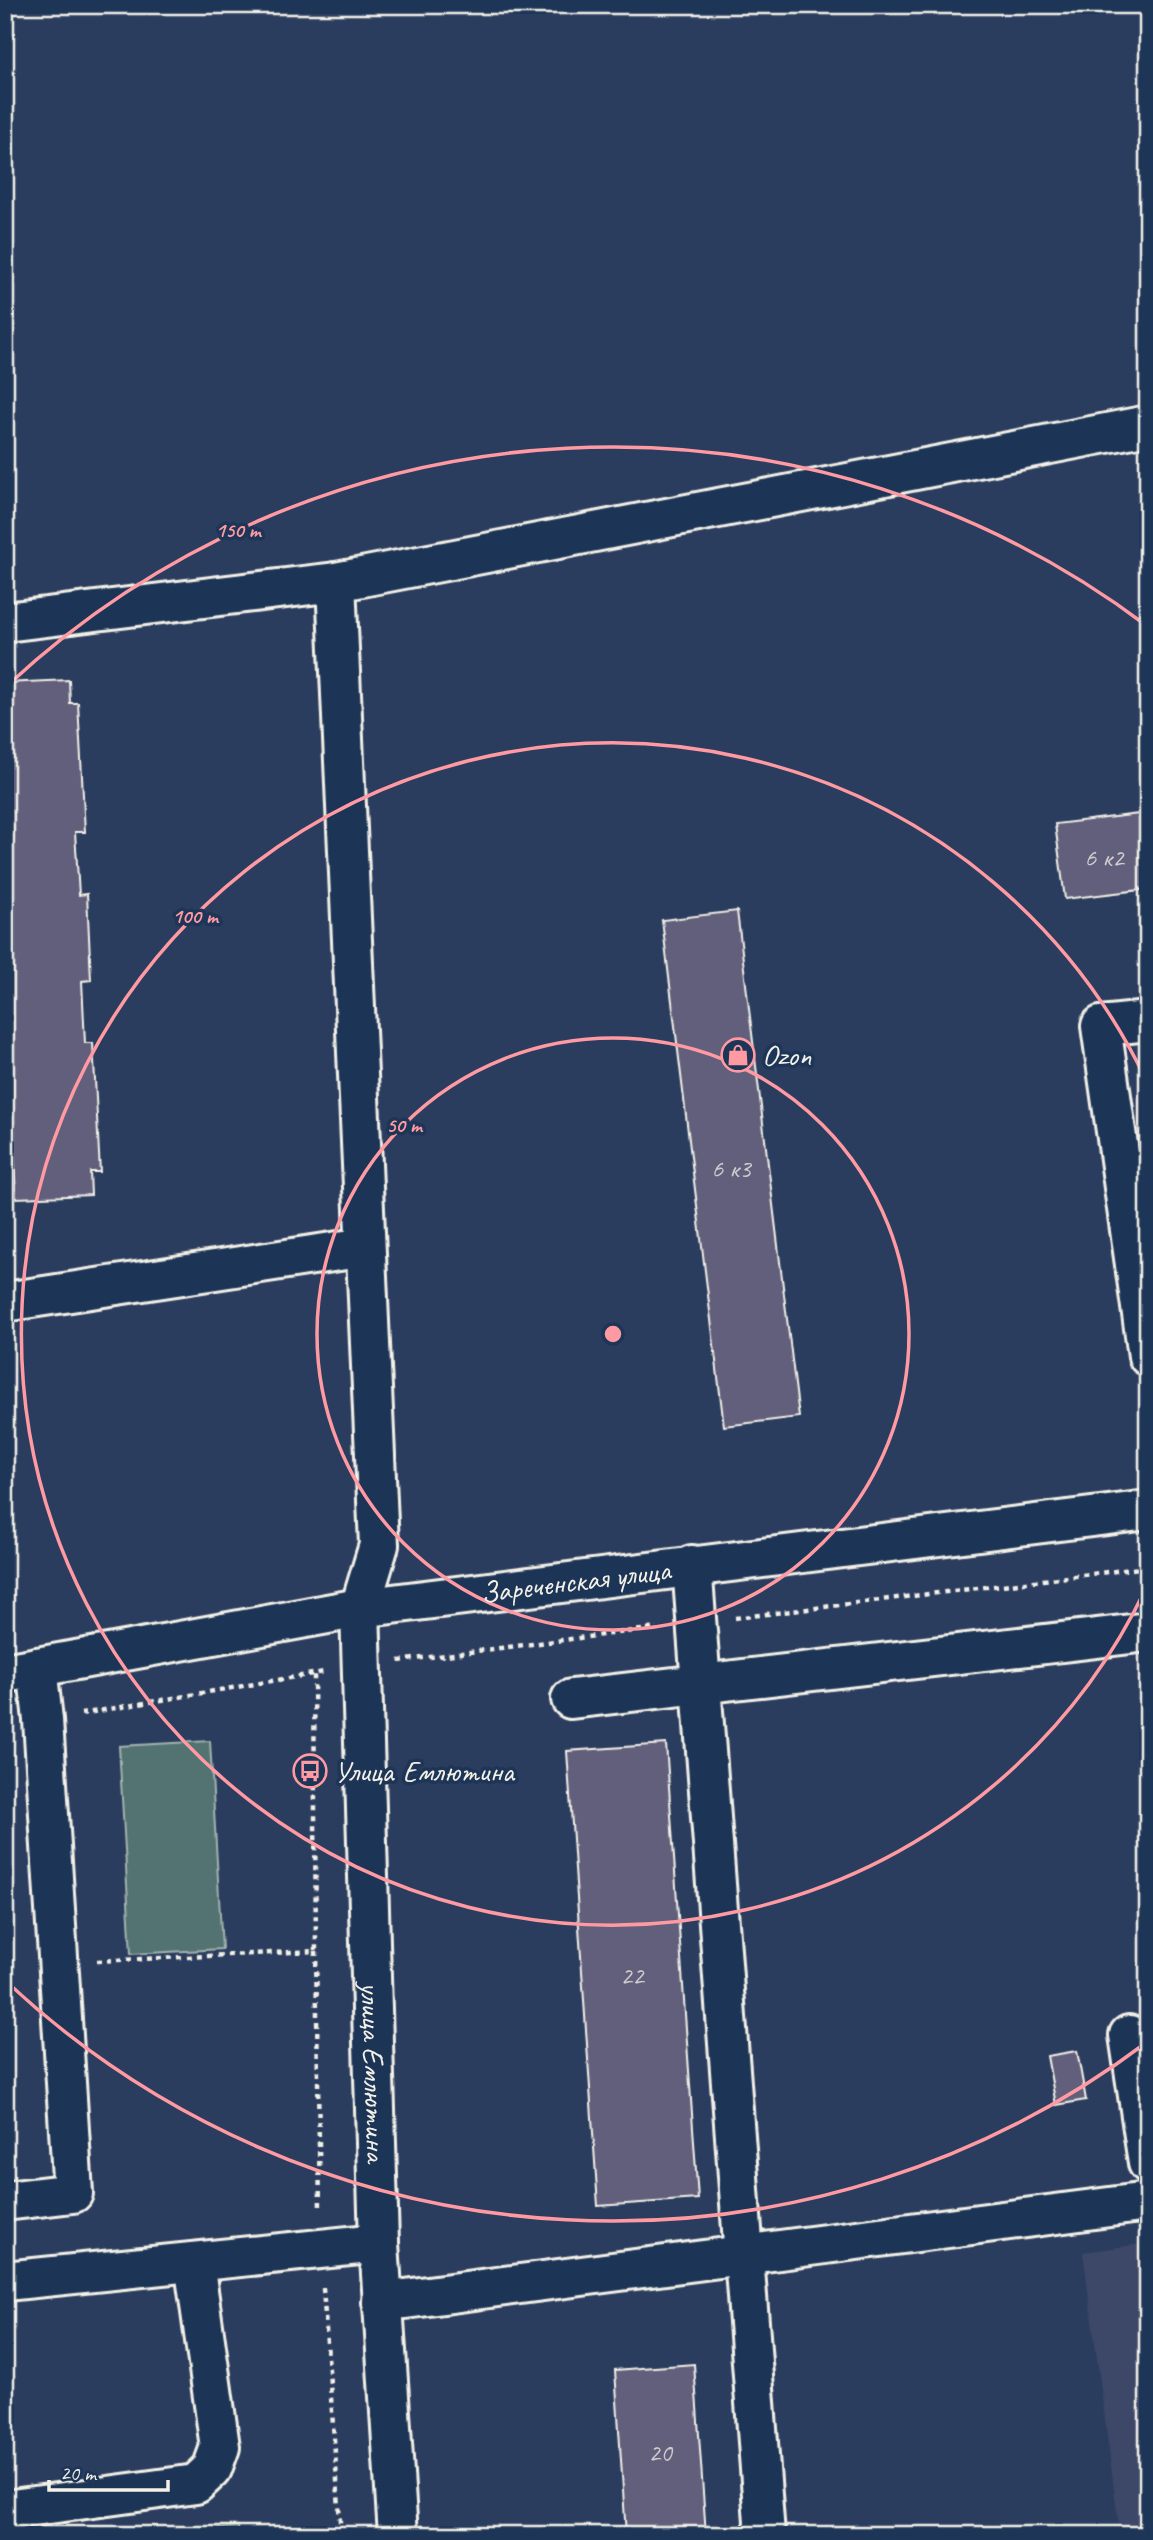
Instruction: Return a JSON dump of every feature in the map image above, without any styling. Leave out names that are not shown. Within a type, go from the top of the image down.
[{"type":"street","points":[[5,622],[336,582],[1148,425]]},
{"type":"street","name":"улица Емлютина","points":[[336,582],[379,1545],[360,1608],[379,2244],[398,2535]]},
{"type":"street","points":[[1148,1021],[1101,1026],[1148,1356]]},
{"type":"street","points":[[5,1302],[365,1247]]},
{"type":"street","name":"Зареченская улица","points":[[21,1670],[360,1608],[1148,1510]]},
{"type":"street","points":[[692,1565],[765,2535]]},
{"type":"street","points":[[571,1699],[1148,1632]]},
{"type":"street","points":[[5,2201],[73,2193],[43,1720],[21,1670]]},
{"type":"street","points":[[1129,2035],[1148,2162]]},
{"type":"street","points":[[382,2302],[1148,2202]]},
{"type":"street","points":[[5,2281],[379,2244]]},
{"type":"street","points":[[5,2510],[196,2484],[212,2469],[220,2447],[194,2262]]},
{"type":"path","points":[[43,1720],[362,1666],[1148,1567]]},
{"type":"path","points":[[314,1674],[321,2249],[341,2535]]},
{"type":"path","points":[[58,1963],[316,1951]]},
{"type":"shaded area","points":[[1148,2243],[1148,2535],[1120,2535],[1083,2252]]},
{"type":"green space","points":[[210,1741],[222,1949],[131,1954],[119,1746]]},
{"type":"green space","points":[[238,2526],[239,2535],[163,2535]]},
{"type":"building","points":[[69,680],[70,703],[78,703],[85,832],[75,832],[79,895],[87,894],[91,980],[82,981],[85,1043],[93,1043],[100,1172],[90,1172],[91,1195],[16,1198],[14,1155],[5,1156],[5,1088],[11,1088],[9,1047],[5,1048],[5,683]]},
{"type":"building","points":[[1148,813],[1148,889],[1065,899],[1055,824]]},
{"type":"building","points":[[737,911],[799,1417],[724,1426],[662,920]]},
{"type":"building","points":[[1144,1688],[1148,1688],[1148,1717]]},
{"type":"building","points":[[666,1744],[698,2199],[598,2206],[567,1751]]},
{"type":"building","points":[[1077,2051],[1086,2100],[1056,2105],[1047,2056]]},
{"type":"building","points":[[694,2364],[706,2535],[626,2535],[615,2370]]},
{"type":"place","name":"Ozon","points":[[738,1055]]},
{"type":"place","name":"Улица Емлютина","points":[[310,1771]]}]
